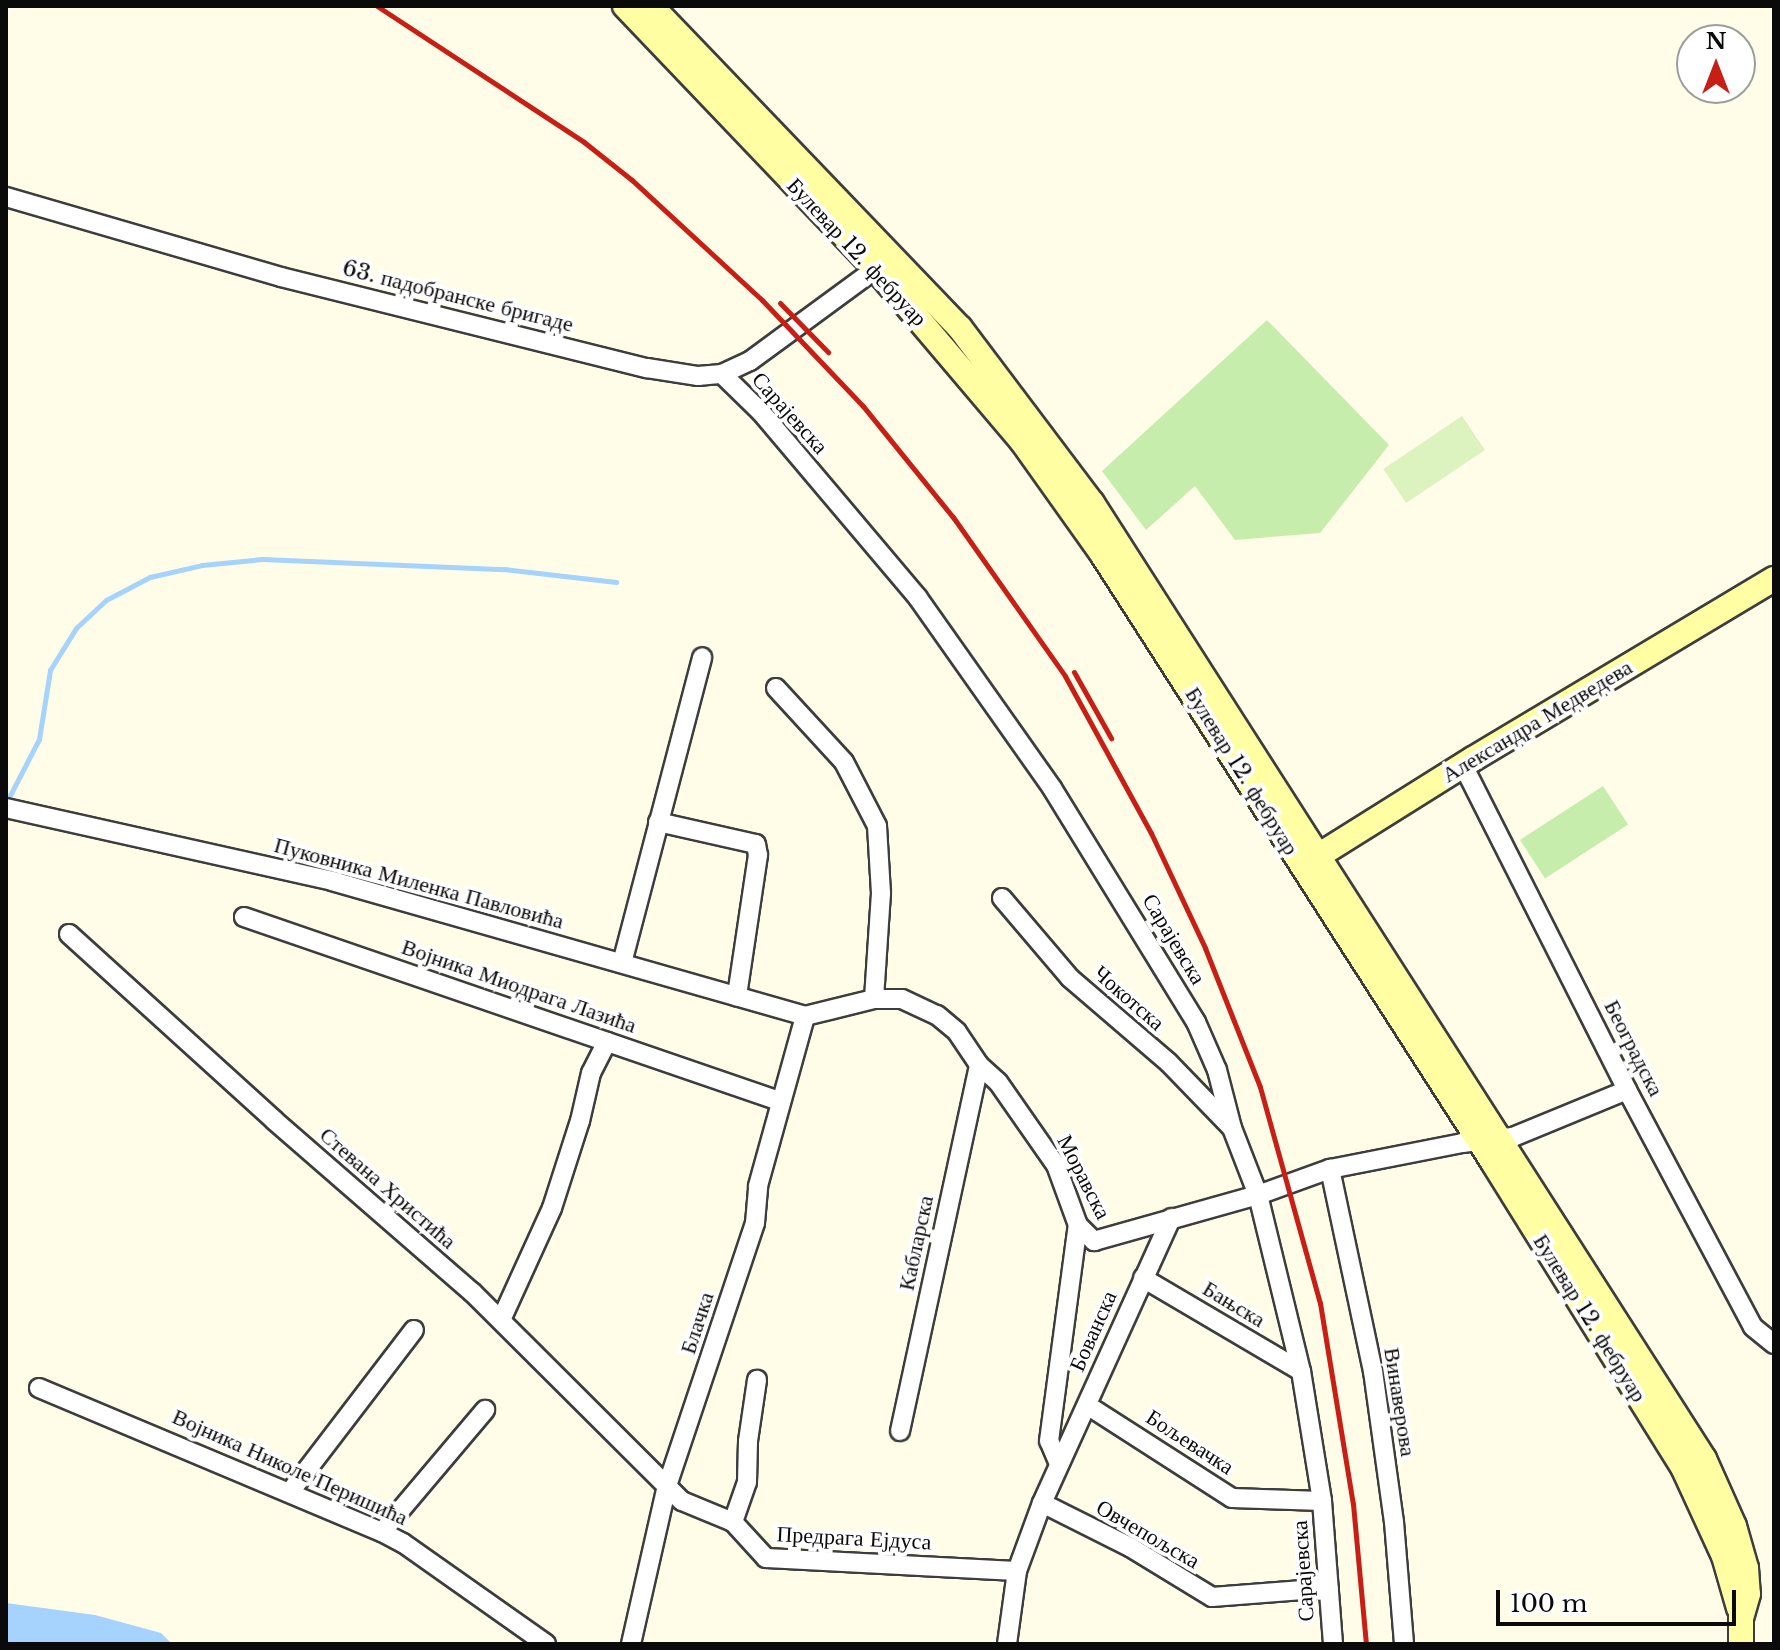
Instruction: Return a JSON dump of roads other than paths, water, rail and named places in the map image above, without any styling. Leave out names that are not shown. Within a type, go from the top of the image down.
[{"type":"main road","name":"Булевар 12. фебруар","points":[[625,6],[998,374],[1092,503],[1311,860],[1341,893],[1488,1141],[1704,1459],[1734,1526],[1746,1568],[1748,1594],[1741,1618],[1741,1644]]},
{"type":"main road","name":"Булевар 12. фебруар","points":[[651,6],[884,262]]},
{"type":"main road","name":"Александра Медведева","points":[[1311,860],[1774,579]]},
{"type":"street","name":"63. падобранске бригаде","points":[[6,197],[281,277],[672,372],[722,374],[750,361],[884,262]]},
{"type":"street","name":"Сарајевска","points":[[722,374],[761,412],[918,598],[1052,788],[1196,1022],[1217,1070],[1232,1128],[1258,1195],[1301,1371],[1322,1501],[1333,1644]]},
{"type":"street","points":[[622,963],[702,657]]},
{"type":"street","points":[[776,688],[844,762],[877,826],[881,893],[874,999]]},
{"type":"street","name":"Београдска","points":[[1463,765],[1627,1090],[1753,1327],[1774,1344]]},
{"type":"street","name":"Пуковника Миленка Павловића","points":[[11,809],[332,881],[805,1016]]},
{"type":"street","points":[[658,822],[756,844],[758,855],[737,996]]},
{"type":"street","name":"Чокотска","points":[[1002,898],[1070,978],[1169,1063],[1232,1128]]},
{"type":"street","name":"Војника Миодрага Лазића","points":[[244,917],[779,1101]]},
{"type":"street","name":"Стевана Христића","points":[[69,934],[501,1320],[667,1486]]},
{"type":"street","name":"Моравска","points":[[805,1016],[874,999],[902,999],[937,1015],[957,1032],[979,1065],[998,1082],[1056,1165],[1078,1225],[1088,1238],[1100,1241],[1258,1195],[1330,1169],[1488,1141],[1627,1090]]},
{"type":"street","name":"Блачка","points":[[631,1644],[667,1486],[755,1223],[758,1186],[779,1101],[805,1016]]},
{"type":"street","points":[[501,1320],[552,1208],[580,1121],[591,1073],[607,1042]]},
{"type":"street","name":"Кабларска","points":[[900,1431],[979,1065]]},
{"type":"street","name":"Винаверова","points":[[1330,1169],[1373,1371],[1394,1522],[1404,1644]]},
{"type":"street","name":"Бованска","points":[[1007,1644],[1017,1571],[1042,1503],[1171,1218]]},
{"type":"street","name":"Бованска","points":[[1059,1464],[1049,1441],[1078,1225]]},
{"type":"street","name":"Бањска","points":[[1143,1278],[1301,1371]]},
{"type":"street","points":[[290,1492],[414,1330]]},
{"type":"street","points":[[733,1522],[747,1482],[748,1441],[757,1380]]},
{"type":"street","name":"Војника Николе Перишића","points":[[39,1388],[382,1532],[403,1543],[546,1644]]},
{"type":"street","name":"Бољевачка","points":[[1087,1405],[1232,1498],[1322,1501]]},
{"type":"street","points":[[382,1532],[485,1410]]},
{"type":"street","name":"Предрага Ејдуса","points":[[667,1486],[682,1501],[733,1522],[760,1554],[772,1560],[1017,1571]]},
{"type":"street","name":"Овчепољска","points":[[1042,1503],[1130,1547],[1212,1597],[1329,1588]]},
{"type":"water","points":[[6,1603],[95,1615],[161,1633],[172,1644],[6,1644]]},
{"type":"waterway","points":[[6,803],[39,739],[50,670],[76,628],[106,600],[150,577],[202,565],[262,559],[504,569],[616,582]]},
{"type":"railway","points":[[377,6],[584,142],[632,180],[762,300],[863,406],[953,517],[1065,676],[1151,833],[1205,948],[1260,1087],[1320,1303],[1353,1504],[1366,1644]]},
{"type":"railway","points":[[780,303],[828,352]]},
{"type":"railway","points":[[1074,672],[1111,738]]}]
